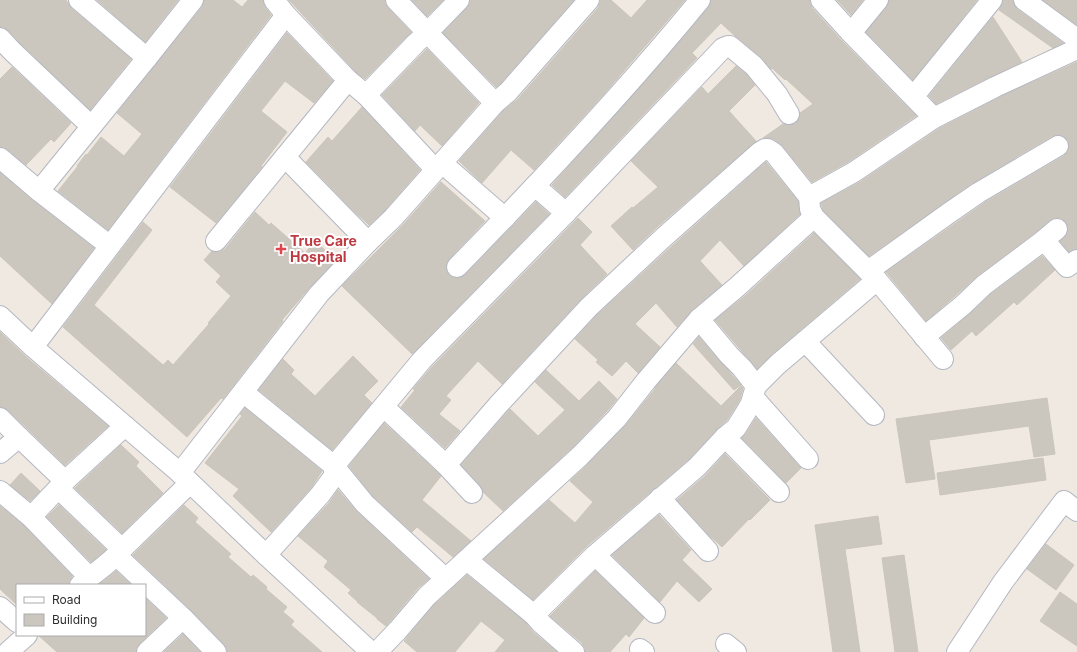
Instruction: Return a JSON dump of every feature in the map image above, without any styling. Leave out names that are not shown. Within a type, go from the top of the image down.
[{"type":"street","points":[[79,0],[147,58]]},
{"type":"street","points":[[39,191],[193,0]]},
{"type":"street","points":[[396,0],[495,103]]},
{"type":"street","points":[[366,95],[459,0]]},
{"type":"street","points":[[0,491],[31,517],[85,581],[120,552],[185,478],[243,392],[319,294],[393,218],[495,103],[508,92],[589,0]]},
{"type":"street","points":[[457,267],[576,142],[666,41],[700,0]]},
{"type":"street","points":[[821,0],[934,118]]},
{"type":"street","points":[[851,33],[878,0]]},
{"type":"street","points":[[914,96],[992,0]]},
{"type":"street","points":[[1024,0],[1077,39]]},
{"type":"street","points":[[33,347],[110,246],[280,7],[348,80],[366,95],[439,166],[505,218]]},
{"type":"street","points":[[0,38],[91,126]]},
{"type":"street","points":[[266,555],[320,495],[334,476],[334,466],[422,360],[566,213],[722,48],[730,46],[754,66],[777,94],[789,114]]},
{"type":"street","points":[[809,197],[854,172],[934,118],[995,87],[1077,49]]},
{"type":"street","points":[[216,241],[348,80]]},
{"type":"street","points":[[534,615],[595,555],[697,467],[725,437],[736,428],[746,412],[755,392],[778,364],[805,341],[872,276],[949,213],[972,197],[1058,146]]},
{"type":"street","points":[[446,465],[499,404],[589,307],[664,237],[765,149],[768,149],[774,153],[809,197],[810,209],[814,217],[872,276],[943,359]]},
{"type":"street","points":[[285,157],[368,242]]},
{"type":"street","points":[[0,158],[39,191],[110,246]]},
{"type":"street","points":[[535,186],[566,213]]},
{"type":"street","points":[[377,652],[427,596],[580,456],[617,418],[646,380],[699,319],[737,287],[814,217]]},
{"type":"street","points":[[924,337],[963,305],[984,285],[1050,234],[1067,267],[1077,260]]},
{"type":"street","points":[[699,319],[742,368],[755,392],[808,459]]},
{"type":"street","points":[[3,323],[126,426],[185,478],[370,652]]},
{"type":"street","points":[[805,341],[874,415]]},
{"type":"street","points":[[243,392],[334,466],[365,504],[446,579]]},
{"type":"street","points":[[384,407],[446,465],[472,493]]},
{"type":"street","points":[[0,418],[62,485],[120,552],[216,652]]},
{"type":"street","points":[[31,517],[62,485],[126,426]]},
{"type":"street","points":[[0,453],[19,437]]},
{"type":"street","points":[[725,437],[779,492]]},
{"type":"street","points":[[660,498],[708,551]]},
{"type":"street","points":[[957,652],[1003,582],[1064,501],[1077,511]]},
{"type":"street","points":[[595,555],[655,613]]},
{"type":"street","points":[[467,560],[534,615],[574,652]]},
{"type":"street","points":[[0,607],[16,621]]},
{"type":"street","points":[[147,652],[183,618]]},
{"type":"street","points":[[8,652],[26,636]]},
{"type":"building","points":[[0,0],[66,0],[72,9],[131,59],[90,110],[8,30],[4,27],[0,27]]},
{"type":"building","points":[[97,0],[178,0],[145,42]]},
{"type":"building","points":[[204,0],[233,0],[242,7],[248,0],[263,0],[265,7],[271,15],[108,230],[58,191],[101,137],[124,156],[142,134],[117,113],[202,7]]},
{"type":"building","points":[[289,0],[385,0],[388,8],[411,32],[365,79],[356,72]]},
{"type":"building","points":[[412,0],[443,0],[427,16]]},
{"type":"building","points":[[470,0],[574,0],[496,87],[443,33],[467,8]]},
{"type":"building","points":[[600,0],[611,0],[631,18],[647,0],[685,0],[603,95],[534,170],[511,150],[482,183],[459,161],[503,111],[517,100],[598,8]]},
{"type":"building","points":[[711,0],[810,0],[812,8],[842,41],[916,116],[848,162],[812,182],[781,144],[774,139],[763,138],[783,124],[795,124],[799,119],[800,113],[813,104],[786,79],[785,80],[772,68],[771,69],[761,57],[721,23],[692,53],[697,58],[565,197],[552,185],[650,76],[709,7]]},
{"type":"building","points":[[837,0],[863,0],[851,15]]},
{"type":"building","points":[[889,0],[977,0],[913,80],[866,32],[887,7]]},
{"type":"building","points":[[1003,0],[1013,0],[1017,9],[1063,43],[1053,48],[999,10]]},
{"type":"building","points":[[1043,0],[1077,0],[1077,25]]},
{"type":"building","points":[[993,17],[1022,62],[936,104],[929,96]]},
{"type":"building","points":[[287,33],[333,81],[314,103],[285,81],[261,111],[287,132],[261,166],[262,167],[216,223],[170,187]]},
{"type":"building","points":[[427,49],[479,103],[442,146],[420,125],[415,131],[382,95]]},
{"type":"building","points":[[1077,62],[1077,249],[1069,252],[1060,241],[1068,233],[1068,227],[1065,221],[1061,218],[1050,220],[977,276],[926,321],[886,272],[984,203],[1064,156],[1068,152],[1068,140],[1064,136],[1052,136],[971,184],[869,256],[823,210],[821,203],[860,182],[940,128],[1000,97]]},
{"type":"building","points":[[736,66],[746,74],[755,85],[729,111],[756,141],[656,228],[633,250],[611,226],[632,207],[633,208],[658,187],[631,161],[702,87],[708,94]]},
{"type":"building","points":[[12,67],[71,123],[54,142],[51,139],[26,165],[7,149],[0,147],[0,79]]},
{"type":"building","points":[[362,107],[420,170],[385,210],[369,225],[306,162],[328,137],[332,141]]},
{"type":"building","points":[[766,162],[798,201],[800,214],[744,266],[720,240],[700,261],[722,285],[692,310],[677,327],[656,303],[635,324],[660,347],[638,373],[626,361],[612,376],[596,362],[598,360],[575,339],[597,315]]},
{"type":"building","points":[[0,173],[94,248],[52,304],[0,256]]},
{"type":"building","points":[[441,182],[485,221],[446,264],[446,270],[449,275],[454,278],[460,278],[465,275],[536,202],[549,214],[412,354],[342,286],[402,226]]},
{"type":"building","points":[[255,212],[269,225],[271,223],[305,253],[315,241],[336,260],[282,320],[283,321],[223,399],[221,398],[187,437],[63,327],[143,222],[152,230],[94,305],[163,365],[168,360],[173,365],[231,296],[216,282],[221,276],[204,260],[212,251],[220,252],[225,249]]},
{"type":"building","points":[[578,218],[592,232],[580,245],[607,274],[581,299],[502,384],[478,361],[446,396],[451,400],[439,414],[460,431],[445,448],[401,407],[415,390],[413,389],[431,368]]},
{"type":"building","points":[[814,233],[860,279],[771,355],[757,369],[715,320],[745,296]]},
{"type":"building","points":[[1042,256],[1055,270],[1017,305],[1014,302],[976,336],[972,331],[951,350],[941,338],[991,294]]},
{"type":"building","points":[[0,332],[25,356],[108,426],[65,465],[8,410],[0,407]]},
{"type":"building","points":[[699,337],[741,385],[734,390],[693,344]]},
{"type":"building","points":[[353,356],[378,381],[364,395],[372,403],[332,450],[259,390],[283,359],[294,370],[291,374],[315,396]]},
{"type":"building","points":[[676,363],[721,406],[741,386],[743,388],[736,406],[727,420],[689,459],[587,546],[533,600],[484,559],[549,500],[575,523],[593,502],[570,481],[625,426]]},
{"type":"building","points":[[546,370],[579,401],[599,381],[617,399],[572,448],[503,511],[483,492],[480,485],[461,465],[510,409],[538,436],[565,410],[535,382]]},
{"type":"building","points":[[1047,398],[1055,454],[1034,457],[1029,426],[929,440],[935,479],[906,483],[896,419]]},
{"type":"building","points":[[245,408],[322,471],[311,488],[271,532],[233,496],[239,489],[205,463],[242,416],[240,414]]},
{"type":"building","points":[[756,418],[801,468],[786,483],[742,438]]},
{"type":"building","points":[[384,423],[441,476],[422,500],[471,541],[453,557],[417,527],[412,532],[373,496],[349,466]]},
{"type":"building","points":[[121,445],[139,462],[136,466],[163,493],[122,533],[75,488]]},
{"type":"building","points":[[725,454],[770,500],[722,547],[677,500],[705,476]]},
{"type":"building","points":[[1043,458],[1046,480],[940,495],[937,473]]},
{"type":"building","points":[[21,473],[40,491],[30,501],[10,485]]},
{"type":"building","points":[[338,490],[357,512],[429,579],[418,588],[386,626],[348,593],[351,590],[324,567],[328,561],[298,536],[329,503]]},
{"type":"building","points":[[59,505],[106,550],[91,562],[47,517]]},
{"type":"building","points":[[184,505],[198,518],[195,522],[231,554],[228,557],[251,577],[253,575],[267,587],[266,589],[287,607],[283,612],[294,621],[291,625],[322,652],[227,652],[224,644],[191,610],[133,555]]},
{"type":"building","points":[[0,506],[23,525],[72,576],[69,584],[16,584],[16,604],[0,589]]},
{"type":"building","points":[[659,515],[691,550],[682,560],[712,589],[699,602],[677,581],[660,602],[612,555]]},
{"type":"building","points":[[878,516],[882,544],[845,549],[860,652],[833,652],[815,525]]},
{"type":"building","points":[[1046,544],[1074,565],[1056,590],[1027,569]]},
{"type":"building","points":[[904,555],[918,652],[895,652],[882,558]]},
{"type":"building","points":[[116,571],[130,584],[99,584]]},
{"type":"building","points":[[595,571],[644,618],[629,637],[626,634],[610,652],[585,652],[585,648],[582,643],[550,616]]},
{"type":"building","points":[[467,575],[526,623],[534,633],[557,652],[495,652],[505,640],[481,621],[455,652],[417,652],[404,641],[435,604]]},
{"type":"building","points":[[1060,592],[1077,604],[1077,646],[1040,621]]},
{"type":"building","points":[[146,599],[166,618],[139,644],[136,648],[136,652],[57,652],[39,636],[146,636]]},
{"type":"building","points":[[183,634],[200,652],[164,652]]},
{"type":"place","name":"True Care Hospital","points":[[281,249]]}]
